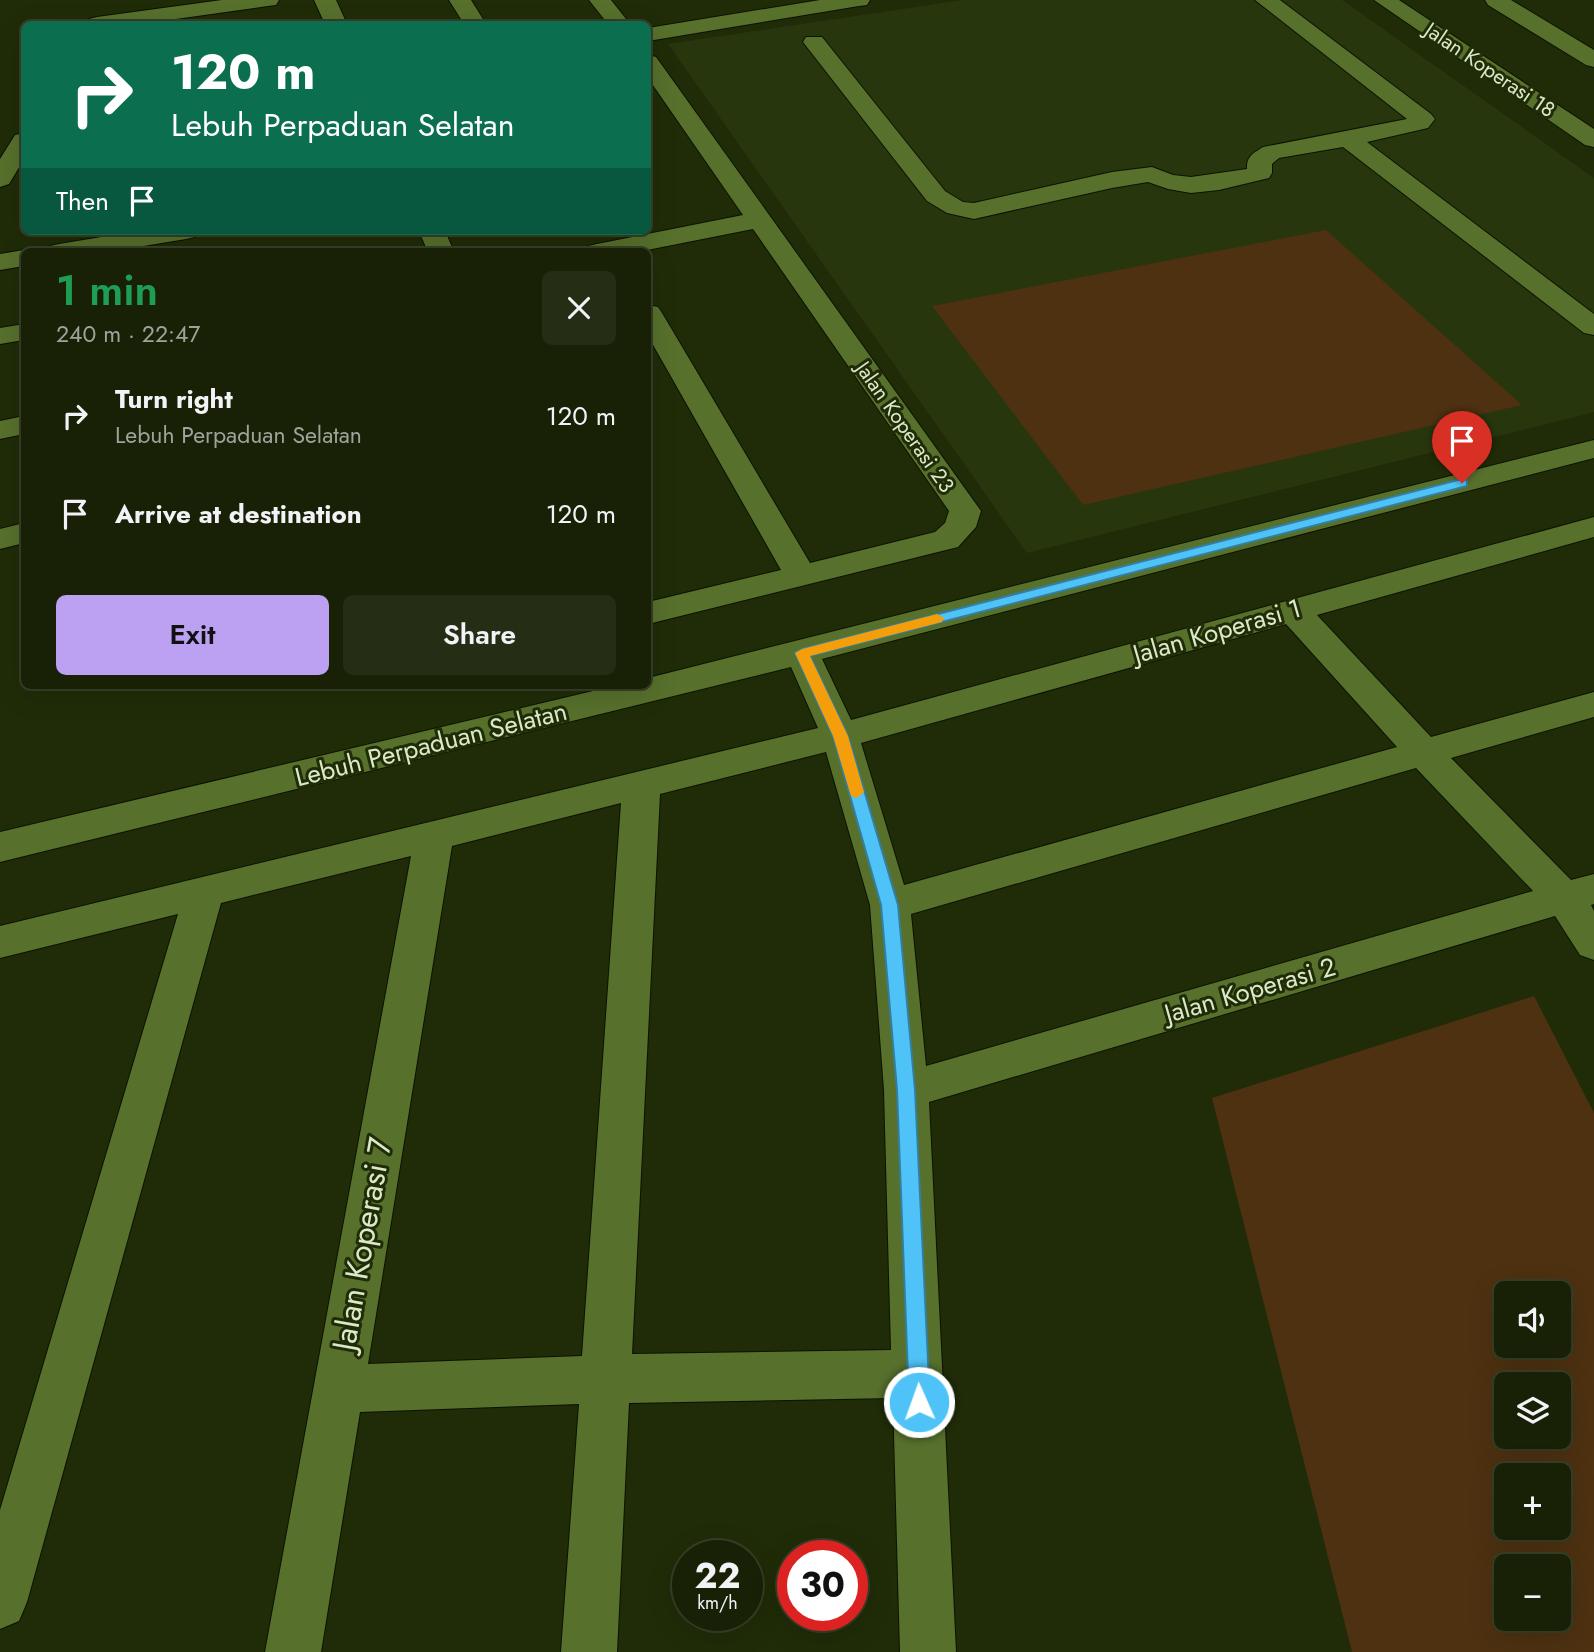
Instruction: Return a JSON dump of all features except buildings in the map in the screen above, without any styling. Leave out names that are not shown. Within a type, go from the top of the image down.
[{"type":"street","points":[[99,21],[111,0]]},
{"type":"street","points":[[118,21],[268,0]]},
{"type":"street","points":[[325,0],[335,21]]},
{"type":"street","points":[[460,0],[473,21]]},
{"type":"street","points":[[600,0],[617,21]]},
{"type":"street","points":[[651,35],[859,0]]},
{"type":"street","points":[[814,42],[936,197],[956,208],[974,211],[1112,180],[1152,174],[1163,182],[1181,185],[1205,184],[1260,173],[1259,161],[1272,152],[1420,123],[1423,119],[1266,0]]},
{"type":"street","name":"Jalan Koperasi 18","points":[[1385,0],[1594,139]]},
{"type":"street","points":[[1496,0],[1594,60]]},
{"type":"street","name":"Jalan Koperasi 23","points":[[651,66],[965,511],[960,527],[946,540],[651,612]]},
{"type":"street","points":[[1567,122],[1594,117]]},
{"type":"street","points":[[1349,139],[1594,327]]},
{"type":"street","points":[[0,179],[21,145]]},
{"type":"street","points":[[0,190],[21,186]]},
{"type":"street","points":[[605,246],[759,220]]},
{"type":"street","points":[[83,248],[162,235]]},
{"type":"street","points":[[0,262],[21,258]]},
{"type":"street","points":[[651,318],[801,576]]},
{"type":"street","points":[[0,336],[21,332]]},
{"type":"street","points":[[0,430],[21,426]]},
{"type":"street","name":"Lebuh Perpaduan Selatan","points":[[651,688],[802,653],[1594,449]]},
{"type":"street","name":"Jalan Koperasi 1","points":[[0,942],[641,787],[840,736],[1594,527]]},
{"type":"street","points":[[0,539],[21,535]]},
{"type":"street","points":[[1293,610],[1424,753],[1580,894],[1594,944]]},
{"type":"street","points":[[802,653],[840,736],[890,905],[906,1090],[928,1652]]},
{"type":"street","name":"Lebuh Perpaduan Selatan","points":[[0,847],[647,689]]},
{"type":"street","points":[[890,905],[1594,704]]},
{"type":"street","points":[[589,1652],[641,787]]},
{"type":"street","name":"Jalan Koperasi 7","points":[[293,1652],[434,836]]},
{"type":"street","points":[[0,1602],[204,893]]},
{"type":"street","name":"Jalan Koperasi 2","points":[[906,1090],[1580,894]]},
{"type":"street","points":[[337,1389],[605,1379],[918,1374]]},
{"type":"shaded area","points":[[963,0],[1342,0],[1594,178],[1594,412],[1027,553],[668,44]]},
{"type":"shaded area","points":[[1326,230],[1522,405],[1083,505],[932,306]]},
{"type":"shaded area","points":[[1534,996],[1594,1113],[1594,1652],[1352,1652],[1212,1098]]},
{"type":"slow traffic","points":[[857,792],[840,736],[802,653],[937,618]]},
{"type":"route","points":[[919,1402],[906,1090],[890,905],[840,736],[802,653],[1462,483]]}]
